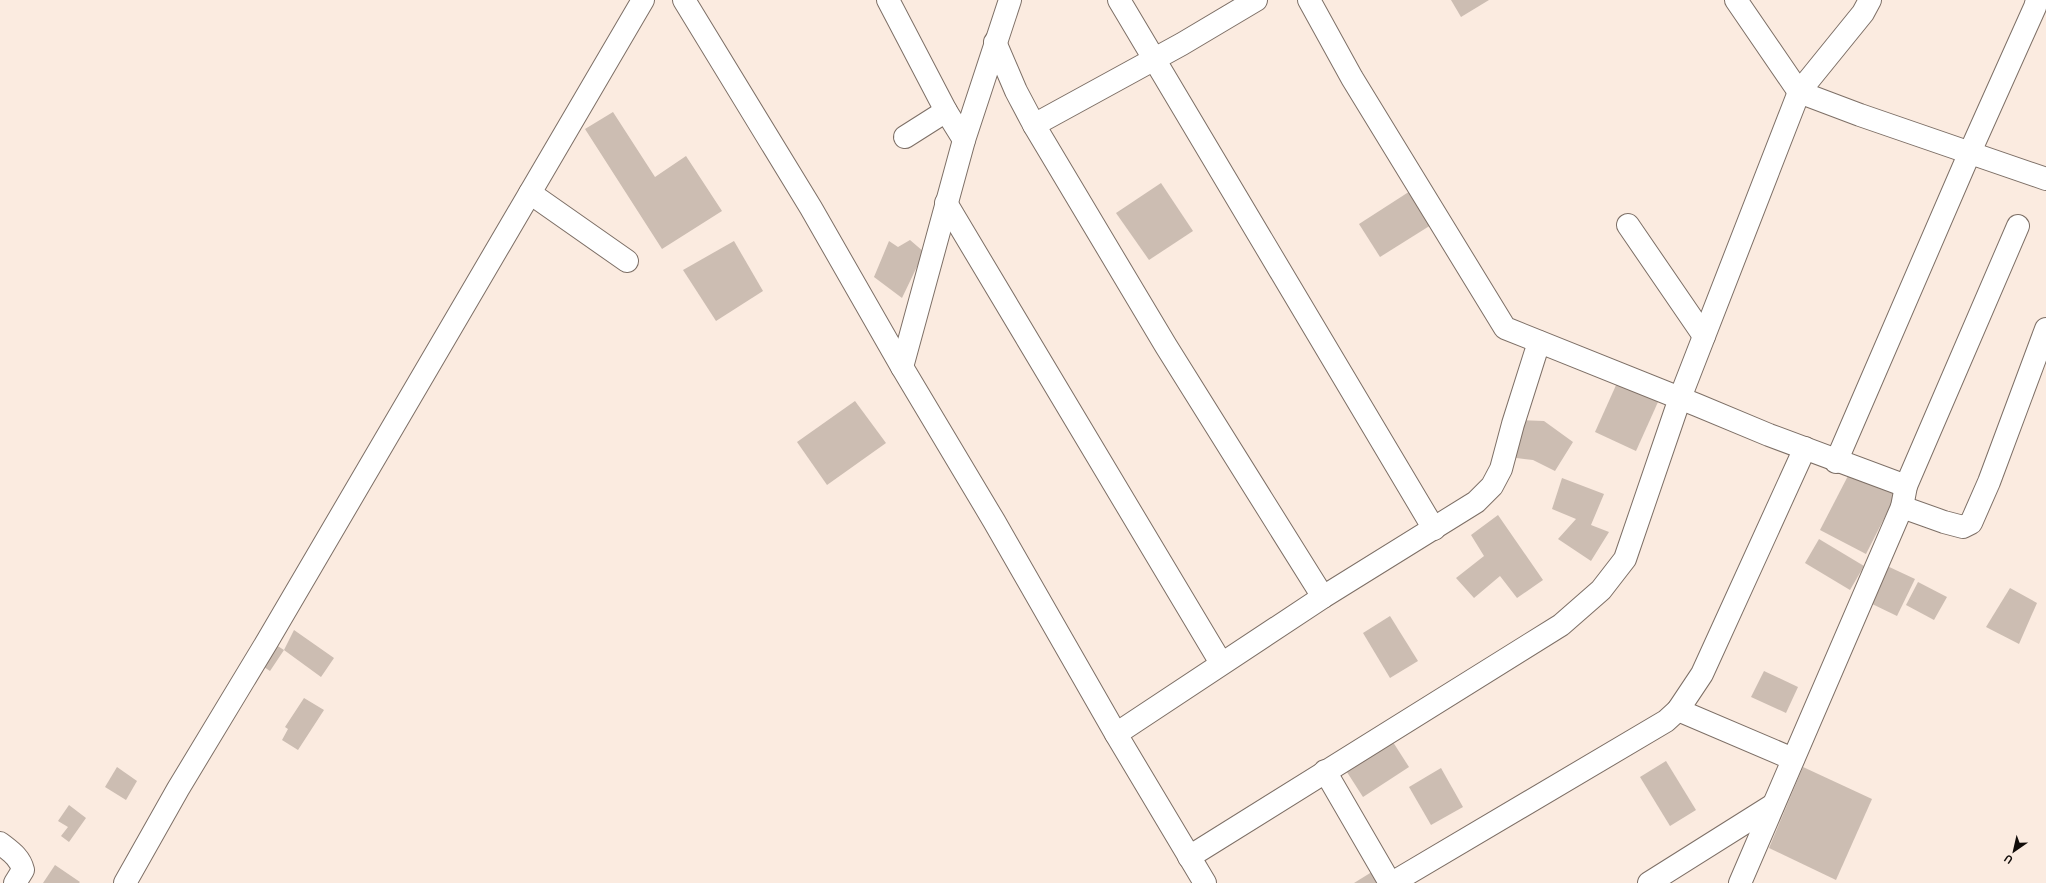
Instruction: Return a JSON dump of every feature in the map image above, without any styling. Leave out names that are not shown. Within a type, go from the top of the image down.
[{"type":"street","points":[[125,883],[178,789],[643,0]]},
{"type":"street","points":[[684,0],[811,208],[902,367],[994,521],[1116,734],[1205,883]]},
{"type":"street","points":[[888,0],[946,111],[964,140]]},
{"type":"street","points":[[902,367],[964,140],[1010,0]]},
{"type":"street","points":[[1119,0],[1434,529]]},
{"type":"street","points":[[1034,125],[1154,59],[1256,0]]},
{"type":"street","points":[[1309,0],[1352,78],[1505,328],[1805,448],[1836,462],[1906,486]]},
{"type":"street","points":[[1736,0],[1799,92],[1860,115],[2046,178]]},
{"type":"street","points":[[1189,857],[1561,625],[1602,590],[1625,559],[1680,398],[1799,92],[1863,13],[1870,0]]},
{"type":"street","points":[[1836,462],[2037,0]]},
{"type":"street","points":[[996,44],[1007,71],[1034,125],[1166,346],[1323,597]]},
{"type":"street","points":[[905,137],[946,111]]},
{"type":"street","points":[[530,193],[627,261]]},
{"type":"street","points":[[946,203],[1221,663]]},
{"type":"street","points":[[1628,225],[1704,336]]},
{"type":"street","points":[[1740,883],[1902,507],[1906,486],[2018,226]]},
{"type":"street","points":[[1902,507],[1963,527],[1971,523],[1989,482],[2046,330]]},
{"type":"street","points":[[1116,734],[1221,663],[1323,597],[1476,502],[1492,486],[1501,469],[1513,424],[1539,342]]},
{"type":"street","points":[[1325,771],[1391,883],[1666,720],[1678,710],[1702,674],[1805,448]]},
{"type":"street","points":[[1678,710],[1793,759]]},
{"type":"street","points":[[1649,883],[1773,805]]},
{"type":"street","points":[[0,843],[15,854],[22,863],[23,870],[15,883]]},
{"type":"building","points":[[1451,0],[1489,0],[1461,17]]},
{"type":"building","points":[[613,112],[655,177],[686,156],[722,211],[662,249],[585,129]]},
{"type":"building","points":[[1161,183],[1193,231],[1149,260],[1116,213]]},
{"type":"building","points":[[1418,186],[1439,220],[1380,257],[1359,224]]},
{"type":"building","points":[[910,240],[924,252],[902,298],[874,277],[889,241],[898,247]]},
{"type":"building","points":[[734,241],[763,291],[716,321],[683,270]]},
{"type":"building","points":[[1617,383],[1658,402],[1636,451],[1595,432]]},
{"type":"building","points":[[855,401],[886,443],[827,485],[797,442]]},
{"type":"building","points":[[1518,420],[1544,421],[1573,442],[1555,471],[1533,460],[1509,457]]},
{"type":"building","points":[[1850,472],[1896,495],[1866,554],[1820,530]]},
{"type":"building","points":[[1562,478],[1604,494],[1591,525],[1609,532],[1591,561],[1558,539],[1576,519],[1552,509]]},
{"type":"building","points":[[1498,515],[1543,580],[1517,598],[1500,576],[1474,598],[1456,578],[1484,556],[1471,535]]},
{"type":"building","points":[[1819,539],[1864,566],[1850,590],[1805,563]]},
{"type":"building","points":[[1885,565],[1915,579],[1897,616],[1868,602]]},
{"type":"building","points":[[1918,582],[1947,597],[1934,620],[1906,605]]},
{"type":"building","points":[[2010,588],[2037,603],[2019,644],[1986,627]]},
{"type":"building","points":[[1390,616],[1418,661],[1390,678],[1363,633]]},
{"type":"building","points":[[294,630],[334,658],[321,677],[284,650]]},
{"type":"building","points":[[268,640],[284,650],[270,671],[255,661]]},
{"type":"building","points":[[1764,671],[1798,687],[1786,713],[1751,697]]},
{"type":"building","points":[[304,698],[324,710],[298,750],[282,740],[288,729],[285,727]]},
{"type":"building","points":[[1391,739],[1409,767],[1363,797],[1345,769]]},
{"type":"building","points":[[1666,761],[1696,810],[1670,826],[1640,777]]},
{"type":"building","points":[[117,767],[137,781],[126,800],[105,787]]},
{"type":"building","points":[[1803,767],[1872,799],[1836,880],[1769,848]]},
{"type":"building","points":[[1441,768],[1463,807],[1431,825],[1409,787]]},
{"type":"building","points":[[69,805],[86,818],[69,842],[61,836],[68,827],[58,821]]},
{"type":"building","points":[[55,865],[80,882],[43,883]]},
{"type":"building","points":[[1375,870],[1383,883],[1354,883]]}]
